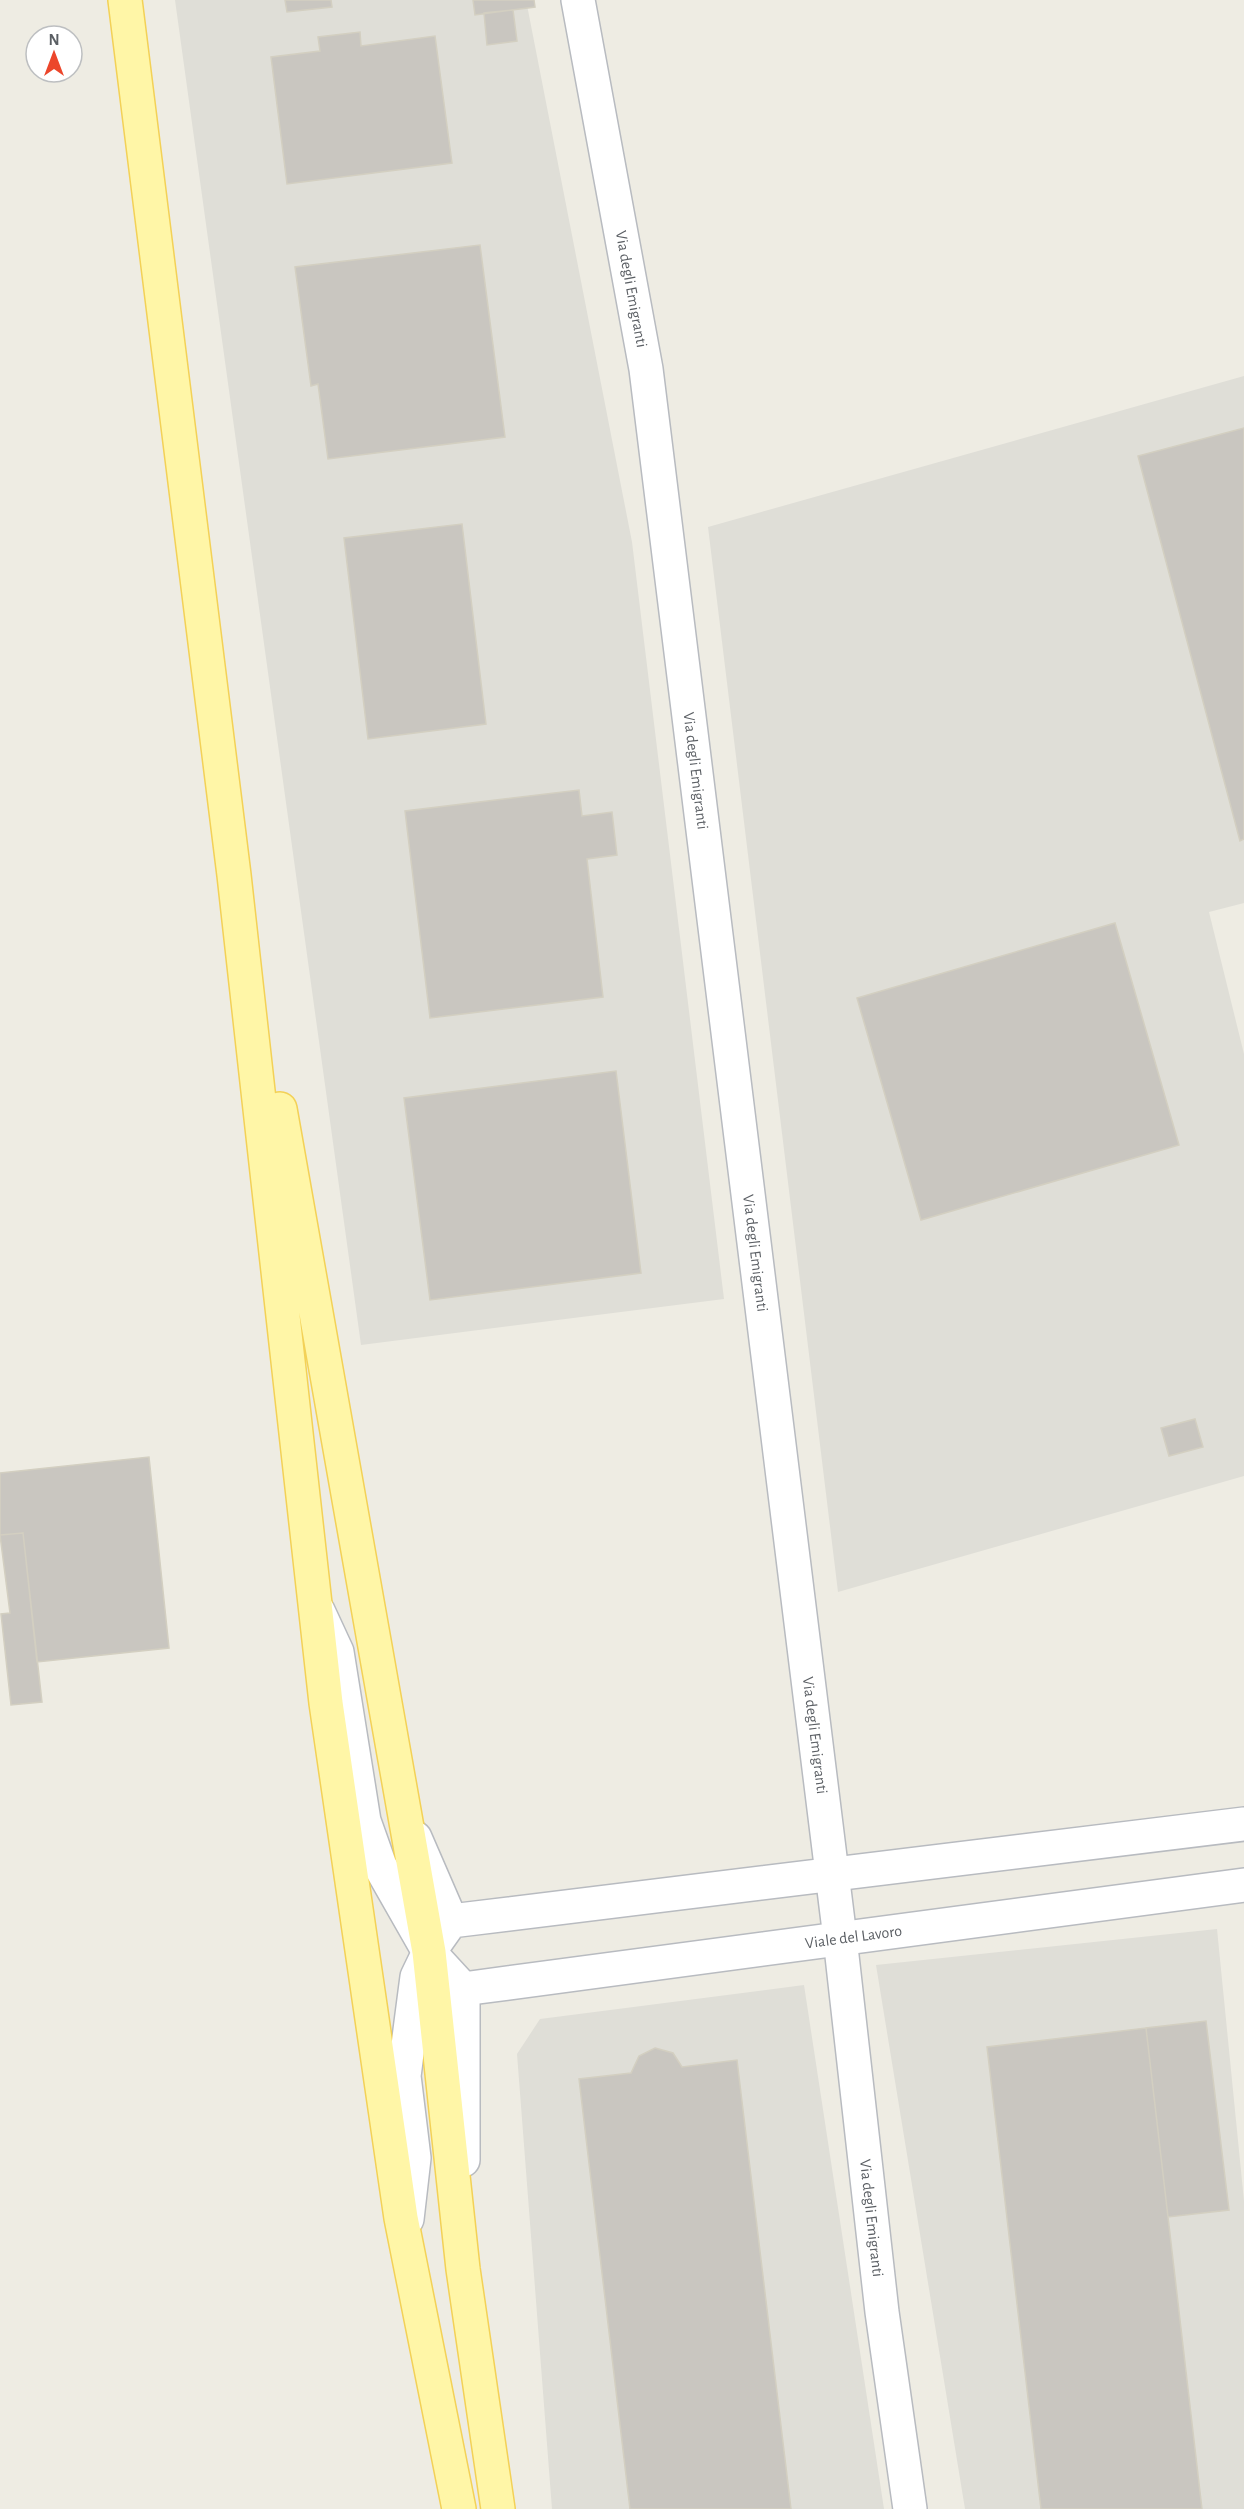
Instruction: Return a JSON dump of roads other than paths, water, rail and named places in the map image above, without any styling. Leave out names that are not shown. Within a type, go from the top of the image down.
[{"type":"main road","points":[[125,0],[234,874],[326,1703],[405,2236],[459,2509]]},
{"type":"main road","points":[[234,874],[296,1195],[429,1952],[463,2269],[498,2509]]},
{"type":"street","name":"Via degli Emigranti","points":[[578,0],[646,369],[840,1938],[882,2313],[910,2509]]},
{"type":"street","points":[[315,1604],[337,1652],[364,1821],[380,1866],[429,1952],[463,1989],[463,2269]]},
{"type":"street","points":[[406,1817],[451,1922]]},
{"type":"street","points":[[405,2236],[414,2158],[404,2076],[417,1977],[429,1952],[451,1922],[1244,1824]]},
{"type":"street","name":"Viale del Lavoro","points":[[463,1989],[840,1938],[1240,1889]]}]
